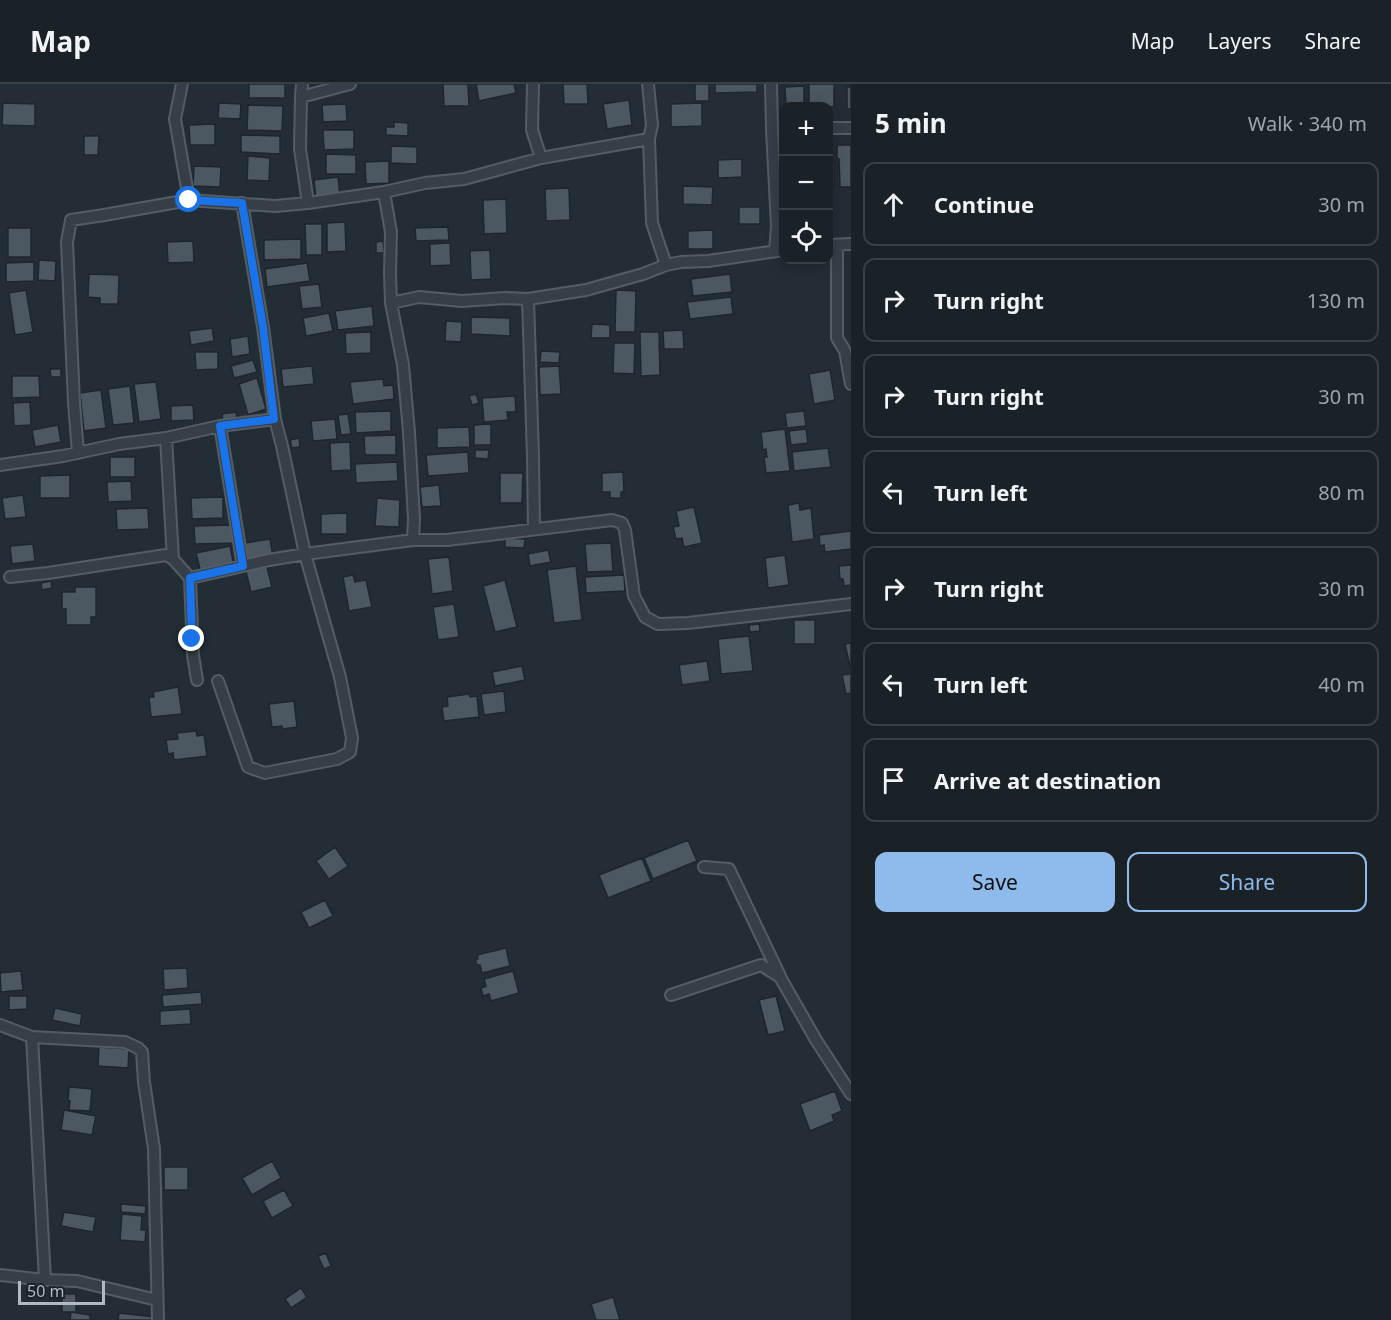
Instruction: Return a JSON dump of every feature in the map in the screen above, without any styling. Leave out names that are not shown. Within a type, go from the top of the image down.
[{"type":"street","points":[[182,84],[175,119],[189,200]]},
{"type":"street","points":[[302,84],[300,149],[308,203]]},
{"type":"street","points":[[301,97],[350,84]]},
{"type":"street","points":[[533,84],[531,130],[541,158]]},
{"type":"street","points":[[648,84],[652,125],[649,139],[652,223],[666,265]]},
{"type":"street","points":[[392,303],[419,297],[462,301],[528,299],[586,290],[681,262],[708,261],[779,250],[778,130],[771,84]]},
{"type":"street","points":[[833,128],[851,128]]},
{"type":"street","points":[[78,453],[66,242],[71,220],[189,200],[275,206],[308,203],[384,192],[425,183],[464,179],[541,158],[649,139]]},
{"type":"street","points":[[384,192],[391,232],[392,303],[405,387],[414,519],[413,540]]},
{"type":"street","points":[[218,681],[248,767],[265,773],[337,759],[350,752],[352,738],[340,677],[305,554],[274,419],[263,327],[242,203]]},
{"type":"street","points":[[851,244],[833,245],[837,338],[845,351],[851,384]]},
{"type":"street","points":[[528,299],[534,529]]},
{"type":"street","points":[[0,465],[166,438],[220,426],[274,419]]},
{"type":"street","points":[[220,426],[243,566]]},
{"type":"street","points":[[166,438],[173,559]]},
{"type":"street","points":[[190,578],[305,554],[413,540],[447,540],[612,520],[622,523],[626,530],[634,596],[645,617],[658,624],[688,623],[851,604]]},
{"type":"street","points":[[10,578],[166,555],[173,559],[190,578],[193,655],[197,680]]},
{"type":"street","points":[[704,867],[729,869],[780,977],[851,1094]]},
{"type":"street","points":[[671,995],[761,965],[780,977]]},
{"type":"street","points":[[0,1025],[32,1037],[125,1042],[142,1052],[154,1149],[158,1320]]},
{"type":"street","points":[[32,1037],[45,1280]]},
{"type":"street","points":[[0,1275],[77,1281],[157,1300]]},
{"type":"building","points":[[249,84],[285,84],[285,98],[249,98]]},
{"type":"building","points":[[443,84],[468,84],[469,106],[444,106]]},
{"type":"building","points":[[476,84],[514,84],[516,93],[479,101]]},
{"type":"building","points":[[563,84],[587,84],[588,104],[564,104]]},
{"type":"building","points":[[695,84],[709,84],[709,101],[695,101]]},
{"type":"building","points":[[715,84],[757,84],[757,92],[715,93]]},
{"type":"building","points":[[809,84],[834,84],[834,107],[833,102],[809,102]]},
{"type":"building","points":[[804,86],[804,102],[786,102],[785,87]]},
{"type":"building","points":[[847,87],[851,87],[851,109],[847,109]]},
{"type":"building","points":[[629,100],[632,125],[607,129],[603,104]]},
{"type":"building","points":[[3,103],[35,104],[35,126],[2,125]]},
{"type":"building","points":[[219,103],[241,104],[240,119],[218,118]]},
{"type":"building","points":[[702,103],[702,126],[671,127],[671,104]]},
{"type":"building","points":[[346,104],[347,121],[323,122],[322,105]]},
{"type":"building","points":[[248,105],[283,106],[282,131],[247,130]]},
{"type":"building","points":[[394,122],[408,123],[408,136],[386,135],[386,127],[394,127]]},
{"type":"building","points":[[215,124],[215,145],[190,145],[189,125]]},
{"type":"building","points":[[323,130],[354,130],[354,149],[324,150]]},
{"type":"building","points":[[241,135],[280,136],[280,154],[241,152]]},
{"type":"building","points":[[84,136],[99,136],[98,155],[84,155]]},
{"type":"building","points":[[837,145],[851,145],[851,187],[840,187]]},
{"type":"building","points":[[391,146],[417,147],[417,164],[391,163]]},
{"type":"building","points":[[326,154],[356,155],[356,174],[326,174]]},
{"type":"building","points":[[248,156],[270,158],[269,181],[247,180]]},
{"type":"building","points":[[742,159],[742,177],[718,178],[718,160]]},
{"type":"building","points":[[389,161],[389,183],[366,184],[365,162]]},
{"type":"building","points":[[833,162],[834,162],[833,185]]},
{"type":"building","points":[[194,166],[221,167],[220,187],[193,186]]},
{"type":"building","points":[[338,177],[340,195],[316,199],[314,180]]},
{"type":"building","points":[[683,186],[713,187],[712,205],[683,204]]},
{"type":"building","points":[[569,188],[570,220],[546,221],[545,189]]},
{"type":"building","points":[[506,199],[507,233],[484,234],[483,200]]},
{"type":"building","points":[[739,207],[760,207],[760,224],[739,224]]},
{"type":"building","points":[[345,222],[346,251],[327,252],[327,223]]},
{"type":"building","points":[[305,224],[322,224],[322,255],[306,255]]},
{"type":"building","points":[[448,227],[449,240],[416,241],[415,228]]},
{"type":"building","points":[[8,228],[31,228],[31,257],[8,257]]},
{"type":"building","points":[[713,230],[713,249],[688,249],[688,231]]},
{"type":"building","points":[[301,239],[301,259],[264,260],[264,240]]},
{"type":"building","points":[[193,241],[194,262],[168,263],[167,242]]},
{"type":"building","points":[[383,241],[384,253],[376,253],[376,242]]},
{"type":"building","points":[[450,243],[451,265],[430,266],[430,244]]},
{"type":"building","points":[[490,250],[491,279],[471,280],[470,251]]},
{"type":"building","points":[[39,260],[56,261],[55,281],[38,280]]},
{"type":"building","points":[[34,262],[34,281],[6,282],[6,263]]},
{"type":"building","points":[[307,263],[310,281],[267,287],[265,269]]},
{"type":"building","points":[[89,274],[119,275],[118,304],[100,304],[100,298],[88,297]]},
{"type":"building","points":[[730,274],[732,292],[693,296],[691,279]]},
{"type":"building","points":[[319,284],[322,307],[302,309],[299,286]]},
{"type":"building","points":[[26,290],[33,332],[15,335],[9,293]]},
{"type":"building","points":[[616,290],[636,291],[635,332],[615,332]]},
{"type":"building","points":[[731,297],[733,314],[690,319],[687,302]]},
{"type":"building","points":[[372,306],[374,326],[338,330],[335,311]]},
{"type":"building","points":[[329,313],[333,331],[306,336],[303,318]]},
{"type":"building","points":[[471,317],[510,318],[510,336],[471,334]]},
{"type":"building","points":[[446,321],[462,322],[461,342],[445,341]]},
{"type":"building","points":[[592,324],[610,325],[610,338],[591,338]]},
{"type":"building","points":[[212,328],[214,341],[191,345],[189,331]]},
{"type":"building","points":[[683,330],[684,349],[664,349],[663,331]]},
{"type":"building","points":[[371,332],[371,353],[346,354],[345,333]]},
{"type":"building","points":[[640,332],[659,332],[660,375],[641,376]]},
{"type":"building","points":[[248,336],[250,354],[232,357],[230,339]]},
{"type":"building","points":[[614,343],[635,343],[634,374],[613,373]]},
{"type":"building","points":[[541,351],[560,352],[559,363],[540,362]]},
{"type":"building","points":[[195,352],[218,352],[218,369],[196,370]]},
{"type":"building","points":[[253,360],[257,372],[234,378],[231,366]]},
{"type":"building","points":[[312,366],[314,384],[283,387],[281,369]]},
{"type":"building","points":[[559,366],[561,394],[540,395],[539,367]]},
{"type":"building","points":[[50,369],[61,369],[61,377],[51,377]]},
{"type":"building","points":[[830,370],[835,400],[814,404],[809,374]]},
{"type":"building","points":[[12,376],[39,376],[40,397],[12,398]]},
{"type":"building","points":[[257,378],[266,409],[248,415],[239,384]]},
{"type":"building","points":[[383,379],[384,386],[393,385],[394,399],[353,404],[350,382]]},
{"type":"building","points":[[156,382],[161,419],[139,422],[134,384]]},
{"type":"building","points":[[130,386],[134,423],[113,425],[108,389]]},
{"type":"building","points":[[101,390],[106,428],[84,431],[80,393]]},
{"type":"building","points":[[476,394],[479,403],[472,405],[469,396]]},
{"type":"building","points":[[515,396],[516,412],[507,412],[508,420],[484,422],[482,398]]},
{"type":"building","points":[[30,402],[31,425],[14,426],[13,403]]},
{"type":"building","points":[[193,405],[194,420],[171,421],[171,406]]},
{"type":"building","points":[[391,411],[391,431],[356,433],[355,412]]},
{"type":"building","points":[[804,411],[806,426],[787,428],[785,413]]},
{"type":"building","points":[[236,412],[237,420],[223,422],[222,414]]},
{"type":"building","points":[[348,414],[351,434],[341,435],[338,415]]},
{"type":"building","points":[[335,419],[337,439],[313,441],[311,421]]},
{"type":"building","points":[[491,424],[491,445],[474,445],[474,425]]},
{"type":"building","points":[[58,425],[61,442],[35,447],[32,430]]},
{"type":"building","points":[[469,427],[470,447],[437,448],[437,428]]},
{"type":"building","points":[[785,429],[790,471],[766,473],[764,457],[767,457],[766,449],[763,450],[761,432]]},
{"type":"building","points":[[806,429],[808,443],[791,445],[789,431]]},
{"type":"building","points":[[396,435],[396,455],[365,455],[364,436]]},
{"type":"building","points":[[299,438],[300,447],[292,448],[290,440]]},
{"type":"building","points":[[350,442],[351,470],[331,471],[330,443]]},
{"type":"building","points":[[828,448],[831,467],[794,471],[792,452]]},
{"type":"building","points":[[475,450],[489,450],[488,459],[475,458]]},
{"type":"building","points":[[468,452],[469,473],[428,476],[426,455]]},
{"type":"building","points":[[110,457],[135,457],[135,477],[110,477]]},
{"type":"building","points":[[397,462],[398,481],[356,483],[355,464]]},
{"type":"building","points":[[623,472],[624,492],[621,492],[621,498],[610,498],[610,492],[602,492],[602,473]]},
{"type":"building","points":[[500,473],[523,473],[522,503],[500,503]]},
{"type":"building","points":[[70,475],[70,498],[40,498],[40,476]]},
{"type":"building","points":[[131,481],[132,501],[108,502],[107,482]]},
{"type":"building","points":[[439,485],[441,506],[422,507],[420,487]]},
{"type":"building","points":[[23,495],[26,517],[5,519],[2,498]]},
{"type":"building","points":[[223,497],[223,518],[192,519],[191,498]]},
{"type":"building","points":[[377,498],[400,500],[399,527],[375,526]]},
{"type":"building","points":[[799,503],[800,510],[811,508],[814,539],[792,542],[788,505]]},
{"type":"building","points":[[694,507],[702,543],[684,547],[682,538],[676,539],[673,527],[679,526],[676,511]]},
{"type":"building","points":[[148,508],[149,529],[117,530],[116,509]]},
{"type":"building","points":[[347,513],[347,534],[321,534],[321,514]]},
{"type":"building","points":[[232,525],[233,543],[195,544],[194,526]]},
{"type":"building","points":[[851,531],[851,549],[825,552],[824,545],[820,546],[819,535]]},
{"type":"building","points":[[505,538],[525,539],[524,548],[505,547]]},
{"type":"building","points":[[270,539],[273,557],[248,561],[245,543]]},
{"type":"building","points":[[611,543],[613,571],[587,572],[585,544]]},
{"type":"building","points":[[33,544],[35,561],[12,564],[10,546]]},
{"type":"building","points":[[230,546],[234,566],[201,573],[196,553]]},
{"type":"building","points":[[548,550],[551,562],[530,566],[528,554]]},
{"type":"building","points":[[785,555],[789,585],[768,588],[765,558]]},
{"type":"building","points":[[449,557],[453,591],[432,594],[428,559]]},
{"type":"building","points":[[266,563],[272,587],[251,592],[245,568]]},
{"type":"building","points":[[851,565],[851,585],[844,586],[843,579],[840,579],[839,566]]},
{"type":"building","points":[[576,566],[582,620],[554,623],[547,570]]},
{"type":"building","points":[[353,575],[355,582],[366,580],[372,607],[349,611],[343,577]]},
{"type":"building","points":[[624,575],[625,591],[586,593],[585,577]]},
{"type":"building","points":[[505,580],[517,627],[495,632],[483,586]]},
{"type":"building","points":[[51,581],[52,588],[42,590],[41,583]]},
{"type":"building","points":[[75,587],[96,587],[96,617],[91,617],[91,625],[66,625],[66,609],[62,609],[62,592],[75,592]]},
{"type":"building","points":[[454,604],[459,637],[438,640],[433,607]]},
{"type":"building","points":[[794,620],[815,620],[815,644],[794,644]]},
{"type":"building","points":[[759,624],[760,631],[750,632],[749,625]]},
{"type":"building","points":[[749,636],[753,671],[721,674],[718,639]]},
{"type":"building","points":[[851,643],[851,665],[850,666],[845,644]]},
{"type":"building","points":[[707,661],[710,681],[682,685],[679,665]]},
{"type":"building","points":[[522,666],[525,680],[495,686],[492,672]]},
{"type":"building","points":[[851,674],[851,693],[846,694],[842,675]]},
{"type":"building","points":[[178,687],[182,714],[151,717],[149,697],[154,697],[153,692]]},
{"type":"building","points":[[504,691],[506,712],[484,715],[481,694]]},
{"type":"building","points":[[469,694],[470,697],[477,696],[479,717],[444,721],[442,707],[448,706],[447,697]]},
{"type":"building","points":[[294,701],[297,727],[283,729],[282,726],[272,727],[269,704]]},
{"type":"building","points":[[196,731],[197,736],[204,735],[207,756],[174,760],[173,753],[168,754],[166,740],[178,739],[177,733]]},
{"type":"building","points":[[688,840],[697,861],[653,879],[644,858]]},
{"type":"building","points":[[335,847],[348,866],[329,879],[316,861]]},
{"type":"building","points":[[642,858],[651,881],[608,898],[599,875]]},
{"type":"building","points":[[325,900],[333,916],[309,928],[301,912]]},
{"type":"building","points":[[506,948],[510,966],[482,973],[475,959],[478,959],[477,955]]},
{"type":"building","points":[[187,968],[188,988],[164,990],[163,969]]},
{"type":"building","points":[[21,971],[23,990],[1,992],[0,973]]},
{"type":"building","points":[[513,971],[519,993],[491,1001],[489,994],[483,996],[481,988],[486,986],[484,979]]},
{"type":"building","points":[[201,992],[202,1004],[163,1007],[162,995]]},
{"type":"building","points":[[9,996],[27,996],[27,1009],[9,1010]]},
{"type":"building","points":[[776,996],[785,1031],[768,1035],[759,1000]]},
{"type":"building","points":[[55,1008],[82,1014],[80,1026],[52,1020]]},
{"type":"building","points":[[190,1009],[191,1024],[160,1026],[160,1011]]},
{"type":"building","points":[[99,1047],[129,1049],[128,1068],[98,1066]]},
{"type":"building","points":[[69,1088],[92,1089],[90,1111],[69,1110]]},
{"type":"building","points":[[835,1091],[842,1111],[832,1115],[834,1121],[810,1131],[800,1104]]},
{"type":"building","points":[[64,1110],[96,1116],[92,1135],[61,1130]]},
{"type":"building","points":[[272,1161],[281,1178],[252,1195],[242,1178]]},
{"type":"building","points":[[164,1167],[188,1167],[188,1190],[164,1190]]},
{"type":"building","points":[[284,1190],[293,1206],[272,1218],[263,1201]]},
{"type":"building","points":[[121,1204],[146,1206],[145,1214],[121,1212]]},
{"type":"building","points":[[64,1212],[96,1217],[93,1232],[61,1226]]},
{"type":"building","points":[[122,1214],[142,1216],[141,1230],[146,1230],[145,1242],[120,1240]]},
{"type":"building","points":[[326,1253],[331,1266],[324,1269],[318,1256]]},
{"type":"building","points":[[301,1288],[307,1297],[291,1308],[285,1299]]},
{"type":"building","points":[[62,1294],[76,1294],[76,1312],[62,1312]]},
{"type":"building","points":[[613,1297],[620,1320],[596,1320],[591,1304]]},
{"type":"building","points":[[71,1312],[90,1315],[90,1320],[70,1320]]},
{"type":"building","points":[[119,1313],[154,1317],[153,1320],[118,1320]]},
{"type":"route","points":[[189,200],[242,203],[263,327],[274,419],[220,426],[243,566],[190,578],[192,639]]}]
